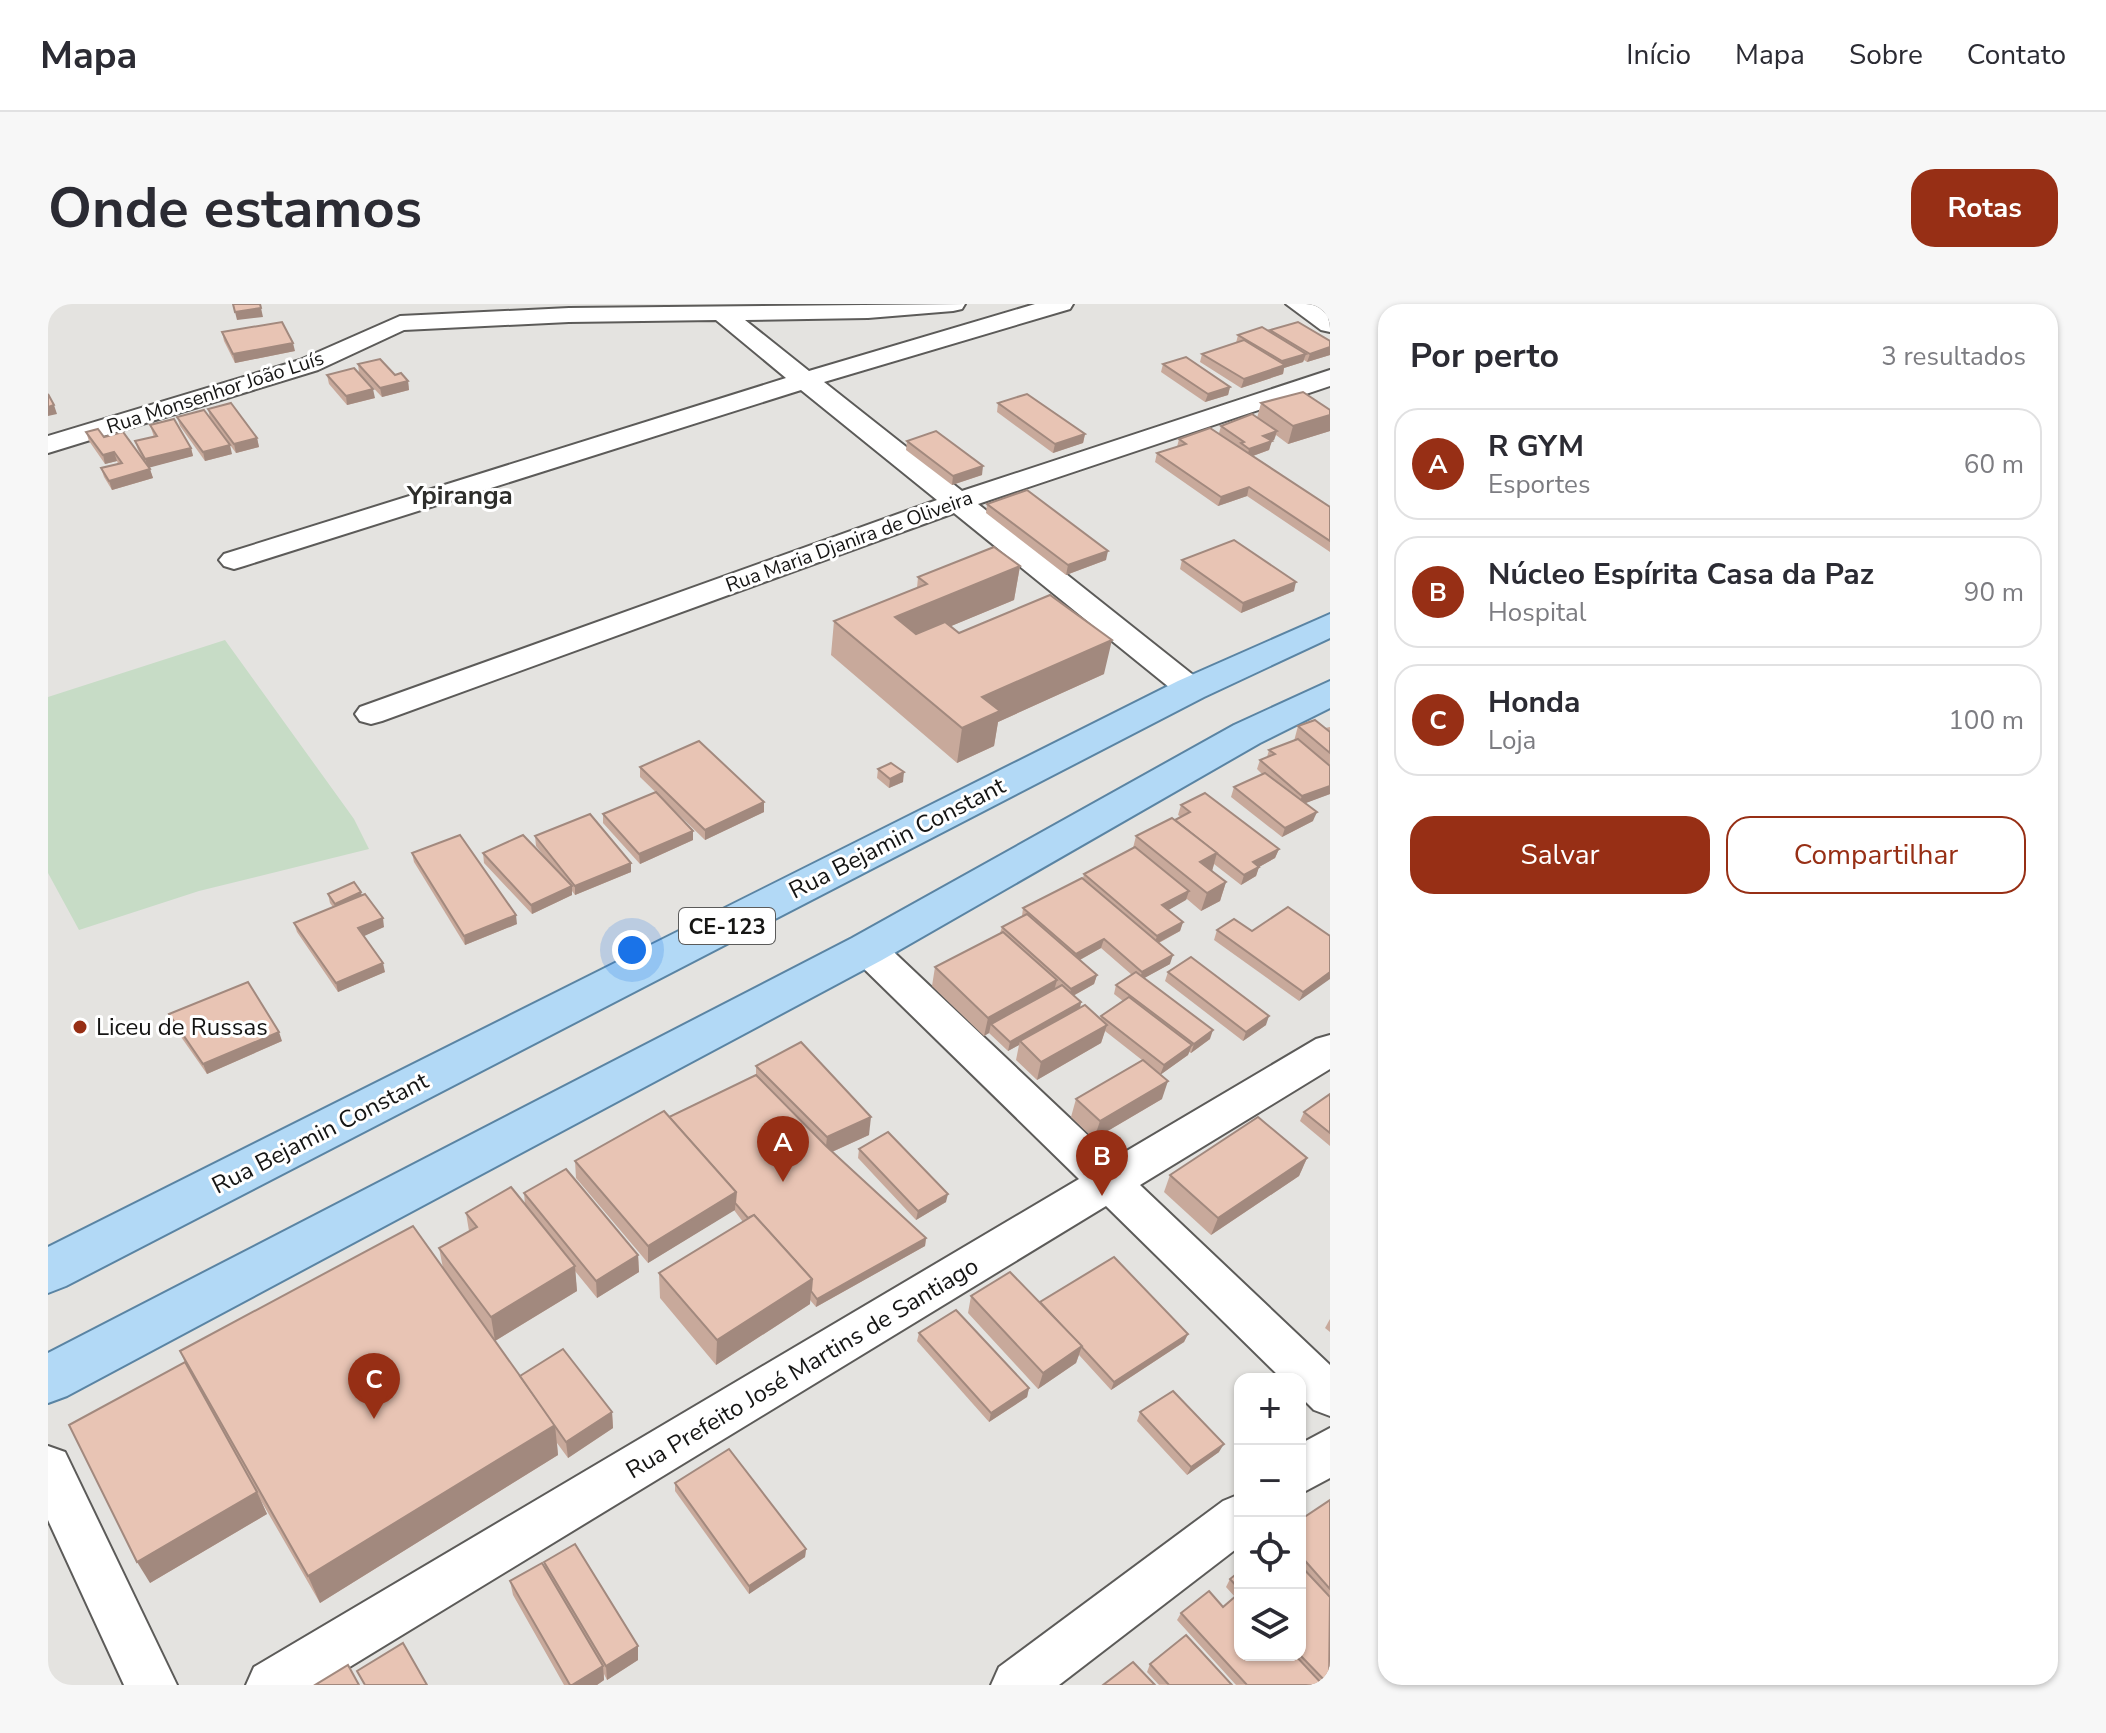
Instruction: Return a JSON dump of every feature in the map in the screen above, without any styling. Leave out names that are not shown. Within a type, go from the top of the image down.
[{"type":"main road","name":"Rua Bejamin Constant","points":[[48,1271],[1191,689],[1330,625]]},
{"type":"main road","points":[[48,1379],[867,949],[1247,734],[1330,693]]},
{"type":"street","name":"Rua Monsenhor João Luís","points":[[48,445],[309,365],[404,314],[724,315],[868,311],[953,304]]},
{"type":"street","points":[[234,560],[805,380],[1061,304]]},
{"type":"street","points":[[1298,304],[1330,325]]},
{"type":"street","points":[[724,315],[1191,689]]},
{"type":"street","name":"Rua Maria Djanira de Oliveira","points":[[371,714],[958,502],[1330,378]]},
{"type":"street","points":[[867,949],[1330,1395]]},
{"type":"street","name":"Rua Prefeito José Martins de Santiago","points":[[272,1685],[1330,1050]]},
{"type":"street","points":[[1306,1468],[1330,1450]]},
{"type":"street","points":[[48,1468],[151,1685]]},
{"type":"street","points":[[1017,1685],[1234,1522]]},
{"type":"green space","points":[[225,640],[354,819],[369,849],[199,891],[79,930],[48,873],[48,697]]},
{"type":"building","points":[[233,304],[260,304],[261,308],[235,312]]},
{"type":"building","points":[[282,322],[293,343],[233,354],[222,332]]},
{"type":"building","points":[[1298,322],[1330,341],[1330,347],[1310,354],[1270,330]]},
{"type":"building","points":[[1262,327],[1306,354],[1282,361],[1238,335]]},
{"type":"building","points":[[1244,340],[1285,365],[1244,379],[1202,354]]},
{"type":"building","points":[[1186,357],[1230,387],[1208,394],[1163,364]]},
{"type":"building","points":[[380,359],[395,375],[401,373],[408,381],[380,388],[358,364]]},
{"type":"building","points":[[354,368],[373,389],[346,396],[327,375]]},
{"type":"building","points":[[1303,392],[1330,410],[1330,415],[1293,426],[1261,403]]},
{"type":"building","points":[[1027,394],[1085,434],[1055,444],[998,403]]},
{"type":"building","points":[[231,403],[257,438],[234,444],[208,409]]},
{"type":"building","points":[[204,410],[230,445],[203,452],[177,417]]},
{"type":"building","points":[[1252,414],[1277,431],[1263,436],[1272,441],[1249,449],[1221,426]]},
{"type":"building","points":[[174,419],[191,448],[145,459],[135,441],[157,436],[150,425]]},
{"type":"building","points":[[1210,428],[1330,507],[1330,541],[1249,487],[1221,497],[1157,453],[1186,444],[1179,439]]},
{"type":"building","points":[[98,429],[104,437],[123,432],[150,469],[109,481],[101,468],[122,463],[114,452],[103,455],[86,432]]},
{"type":"building","points":[[936,431],[983,466],[953,476],[907,441]]},
{"type":"building","points":[[1027,490],[1108,551],[1068,565],[987,504]]},
{"type":"building","points":[[1234,540],[1296,582],[1243,603],[1182,560]]},
{"type":"building","points":[[994,547],[1020,566],[895,617],[916,634],[945,622],[959,633],[1050,595],[1112,640],[982,697],[1000,711],[962,728],[834,621],[927,584],[918,577]]},
{"type":"building","points":[[1315,720],[1330,732],[1330,753],[1298,726]]},
{"type":"building","points":[[1298,739],[1330,766],[1330,786],[1302,796],[1260,760],[1275,754],[1269,750]]},
{"type":"building","points":[[699,741],[764,802],[705,830],[640,767]]},
{"type":"building","points":[[891,763],[904,772],[890,779],[878,769]]},
{"type":"building","points":[[1265,773],[1317,812],[1285,828],[1234,787]]},
{"type":"building","points":[[656,792],[693,831],[639,854],[603,814]]},
{"type":"building","points":[[1205,793],[1279,849],[1253,862],[1259,867],[1244,875],[1175,820],[1190,812],[1181,805]]},
{"type":"building","points":[[590,814],[631,863],[575,886],[535,836]]},
{"type":"building","points":[[1172,818],[1217,853],[1200,862],[1226,882],[1207,893],[1136,836]]},
{"type":"building","points":[[460,835],[516,915],[464,936],[412,853]]},
{"type":"building","points":[[523,835],[572,886],[531,905],[483,853]]},
{"type":"building","points":[[1135,847],[1189,891],[1162,905],[1183,922],[1157,936],[1084,874]]},
{"type":"building","points":[[1082,878],[1173,955],[1142,972],[1104,939],[1076,954],[1023,908]]},
{"type":"building","points":[[354,882],[361,892],[335,904],[328,894]]},
{"type":"building","points":[[365,894],[383,918],[358,928],[383,963],[336,983],[294,923]]},
{"type":"building","points":[[1288,907],[1330,936],[1330,972],[1303,992],[1217,930],[1234,919],[1252,931]]},
{"type":"building","points":[[1027,914],[1097,975],[1071,989],[1002,927]]},
{"type":"building","points":[[1003,932],[1057,980],[988,1018],[935,967]]},
{"type":"building","points":[[1191,957],[1269,1016],[1246,1032],[1168,972]]},
{"type":"building","points":[[1136,972],[1213,1030],[1194,1044],[1116,985]]},
{"type":"building","points":[[248,982],[279,1032],[203,1064],[169,1014]]},
{"type":"building","points":[[1062,985],[1081,1002],[1010,1042],[991,1024]]},
{"type":"building","points":[[1129,997],[1192,1045],[1164,1065],[1101,1016]]},
{"type":"building","points":[[1085,1005],[1107,1025],[1041,1062],[1020,1041]]},
{"type":"building","points":[[801,1042],[871,1117],[827,1137],[756,1066]]},
{"type":"building","points":[[1143,1060],[1168,1081],[1100,1121],[1076,1099]]},
{"type":"building","points":[[756,1075],[826,1146],[926,1238],[817,1299],[811,1291],[812,1279],[754,1215],[748,1218],[735,1203],[736,1192],[669,1117]]},
{"type":"building","points":[[1330,1094],[1330,1133],[1304,1112]]},
{"type":"building","points":[[664,1111],[736,1192],[648,1246],[575,1161]]},
{"type":"building","points":[[1258,1117],[1307,1158],[1218,1218],[1170,1175]]},
{"type":"building","points":[[888,1132],[948,1194],[918,1211],[859,1149]]},
{"type":"building","points":[[566,1169],[638,1255],[596,1281],[524,1193]]},
{"type":"building","points":[[511,1187],[575,1266],[491,1317],[439,1248],[477,1227],[466,1213]]},
{"type":"building","points":[[754,1215],[812,1279],[717,1340],[659,1273]]},
{"type":"building","points":[[413,1226],[555,1425],[308,1576],[180,1351]]},
{"type":"building","points":[[1114,1257],[1188,1334],[1114,1382],[1040,1302]]},
{"type":"building","points":[[1010,1272],[1082,1346],[1043,1373],[971,1296]]},
{"type":"building","points":[[956,1310],[1029,1388],[991,1413],[919,1333]]},
{"type":"building","points":[[563,1349],[612,1412],[566,1442],[520,1376]]},
{"type":"building","points":[[185,1362],[257,1492],[137,1562],[69,1425]]},
{"type":"building","points":[[1173,1391],[1224,1444],[1191,1467],[1140,1412]]},
{"type":"building","points":[[729,1449],[806,1549],[749,1586],[675,1483]]},
{"type":"building","points":[[1330,1500],[1330,1589],[1306,1562],[1306,1516]]},
{"type":"building","points":[[575,1544],[638,1646],[606,1666],[544,1562]]},
{"type":"building","points":[[542,1563],[603,1666],[572,1685],[510,1581]]},
{"type":"building","points":[[1306,1571],[1330,1597],[1329,1685],[1306,1661]]},
{"type":"building","points":[[1209,1591],[1223,1607],[1234,1598],[1234,1661],[1301,1661],[1323,1685],[1247,1685],[1181,1613]]},
{"type":"building","points":[[1186,1635],[1232,1685],[1169,1685],[1150,1664]]},
{"type":"building","points":[[403,1643],[427,1685],[365,1685],[357,1671]]},
{"type":"building","points":[[1133,1662],[1155,1685],[1103,1685]]},
{"type":"building","points":[[348,1665],[359,1685],[315,1685]]},
{"type":"place","name":"Liceu de Russas","points":[[80,1027]]},
{"type":"place","name":"R GYM","points":[[783,1182]]},
{"type":"place","name":"Núcleo Espírita Casa da Paz","points":[[1102,1196]]},
{"type":"place","name":"Honda","points":[[374,1419]]},
{"type":"district","name":"Ypiranga","points":[[460,495]]}]
